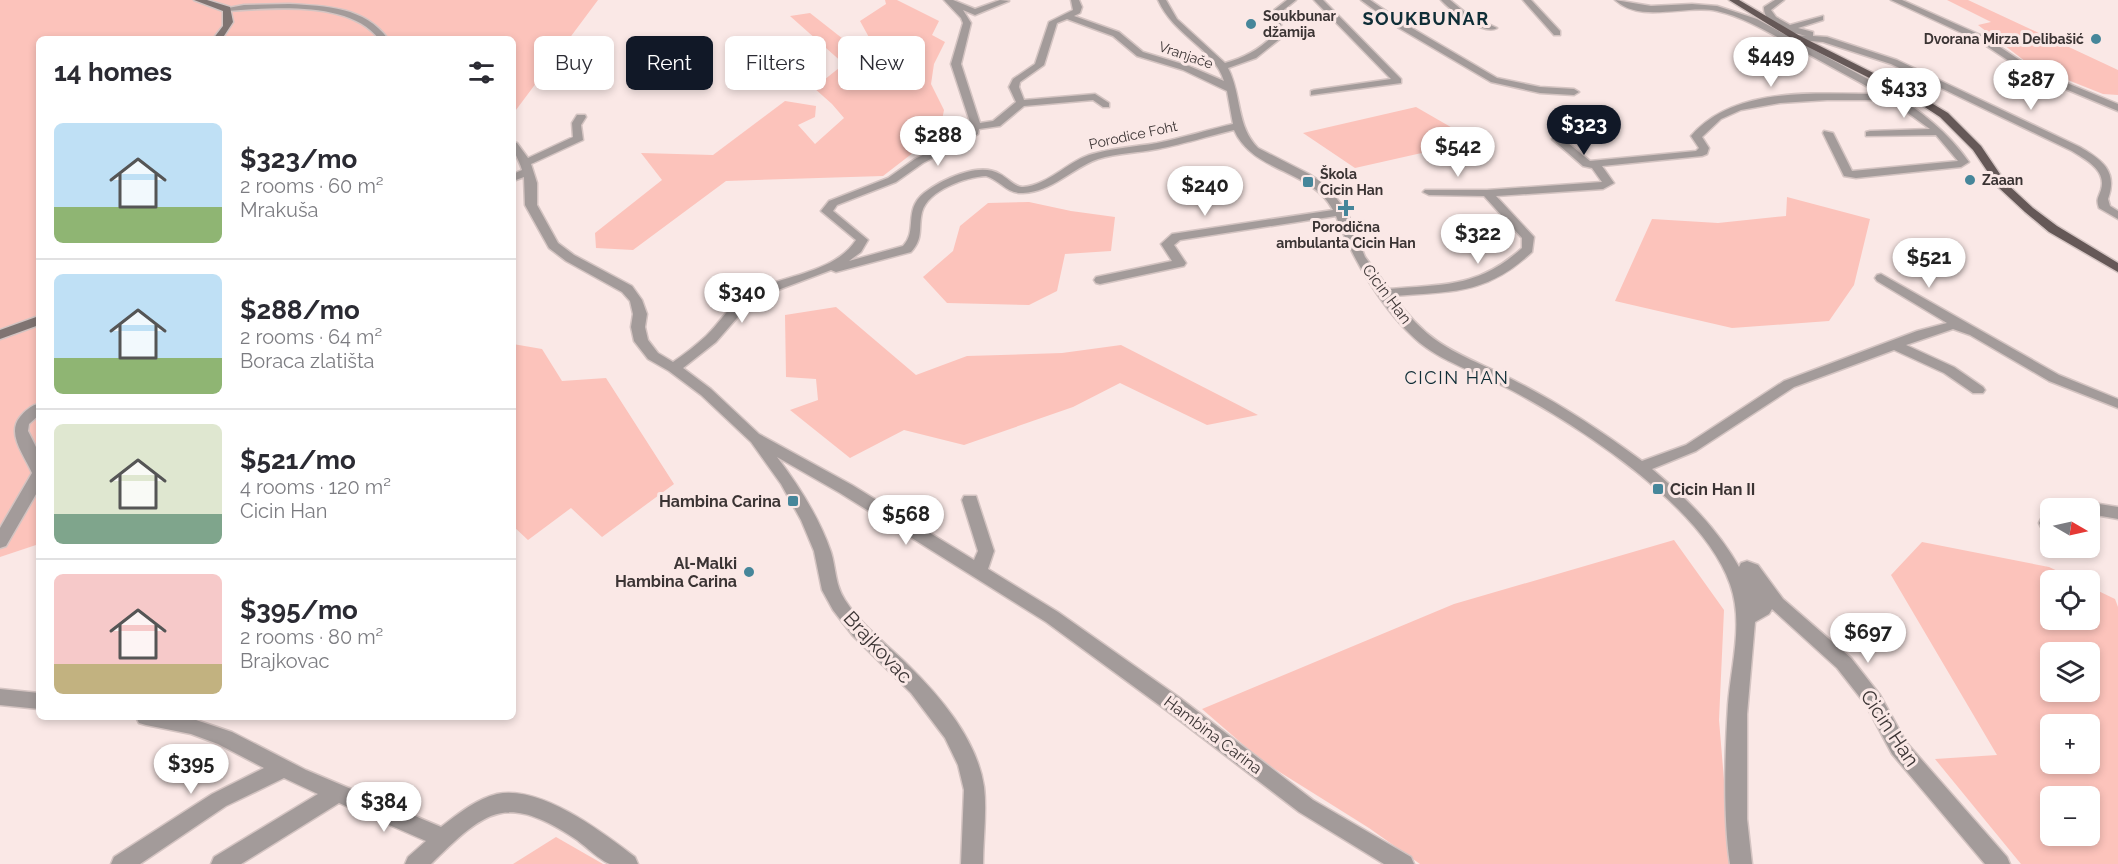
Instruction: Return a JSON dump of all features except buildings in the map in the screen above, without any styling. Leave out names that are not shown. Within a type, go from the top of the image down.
[{"type":"main road","points":[[198,0],[227,9],[230,16],[229,24],[219,36]]},
{"type":"main road","points":[[1733,0],[1762,22],[1795,34],[1920,100],[1944,116],[1977,148],[2002,185],[2029,210],[2053,229],[2118,268]]},
{"type":"main road","points":[[0,335],[36,321]]},
{"type":"street","points":[[948,0],[975,12],[1005,1]]},
{"type":"street","points":[[674,368],[712,337],[739,304],[764,291],[810,274],[852,253],[860,246],[862,240],[856,233],[833,219],[827,211],[829,207],[892,180],[919,161],[974,132],[976,126],[956,64],[967,23],[965,17],[948,0]]},
{"type":"street","points":[[1021,103],[1014,87],[1016,81],[1039,64],[1053,22],[1077,11],[1075,0]]},
{"type":"street","points":[[1162,0],[1174,20],[1223,67],[1232,89],[1238,129]]},
{"type":"street","points":[[1223,67],[1244,61],[1270,45],[1278,36],[1277,11],[1292,0]]},
{"type":"street","points":[[1314,93],[1398,81],[1318,0]]},
{"type":"street","points":[[1365,0],[1402,26],[1494,80],[1539,90],[1574,92]]},
{"type":"street","points":[[1445,0],[1464,16],[1493,28]]},
{"type":"street","points":[[1527,0],[1557,33]]},
{"type":"street","points":[[1618,0],[1626,6],[1644,9],[1710,6],[1762,22],[1918,115],[1939,132],[1960,156],[1963,163],[1856,175],[1846,171],[1828,133]]},
{"type":"street","points":[[1780,0],[1767,9],[1767,13],[1795,34],[1824,39],[1894,62],[2096,161],[2105,169],[2111,180],[2109,190],[2102,199],[2105,208],[2118,216]]},
{"type":"street","points":[[1895,0],[1982,39],[2030,71],[2118,108]]},
{"type":"street","points":[[227,9],[297,5],[333,7],[353,12],[375,27],[382,36]]},
{"type":"street","name":"Vranjače","points":[[1067,16],[1116,34],[1140,54],[1202,74],[1232,89]]},
{"type":"street","points":[[1795,34],[1794,26],[1820,18]]},
{"type":"street","points":[[976,126],[996,124],[1021,103],[1095,97],[1106,105]]},
{"type":"street","points":[[1568,125],[1560,131],[1557,139],[1587,164],[1595,165],[1609,161],[1698,154],[1703,152],[1704,148],[1696,136],[1719,116],[1746,107],[1812,97],[1889,97]]},
{"type":"street","points":[[1918,115],[1944,116]]},
{"type":"street","points":[[522,170],[579,138],[574,129],[575,123],[581,117]]},
{"type":"street","name":"Cicin Han","points":[[1238,129],[1254,150],[1299,172],[1329,193],[1341,212],[1357,254],[1389,302],[1433,346],[1451,357],[1518,388],[1640,468],[1666,489],[1714,540],[1730,564],[1740,585],[1746,618],[1738,707],[1737,831],[1741,864]]},
{"type":"street","name":"Porodice Foht","points":[[810,274],[907,249],[916,237],[915,217],[920,204],[927,196],[948,184],[971,175],[981,172],[993,174],[1012,189],[1023,191],[1048,183],[1088,159],[1238,129]]},
{"type":"street","points":[[1870,134],[1939,132]]},
{"type":"street","name":"Hambina Carina","points":[[516,153],[522,170],[531,183],[531,205],[553,245],[585,266],[627,288],[636,300],[640,314],[638,327],[646,349],[706,392],[754,437],[797,460],[1052,617],[1173,704],[1306,806],[1403,864]]},
{"type":"street","points":[[1429,192],[1487,193],[1603,186],[1608,183],[1595,165]]},
{"type":"street","points":[[1384,293],[1448,286],[1495,276],[1528,249],[1527,237],[1487,193]]},
{"type":"street","points":[[1100,280],[1180,263],[1167,244],[1176,237],[1341,212]]},
{"type":"street","points":[[1881,278],[2054,378],[2118,404]]},
{"type":"street","points":[[1640,468],[1691,448],[1790,384],[1946,326],[1962,326]]},
{"type":"street","points":[[1894,345],[1949,370],[1978,390]]},
{"type":"street","points":[[36,410],[26,416],[20,427],[20,437],[36,459]]},
{"type":"street","name":"Brajkovac","points":[[754,437],[789,482],[809,517],[823,554],[832,593],[854,628],[895,664],[936,710],[962,752],[973,784],[972,864]]},
{"type":"street","points":[[0,542],[36,478]]},
{"type":"street","points":[[970,500],[986,551],[986,557],[979,570]]},
{"type":"street","points":[[2100,508],[2118,513]]},
{"type":"street","name":"Cicin Han","points":[[1746,618],[1764,607],[1747,567],[1752,569],[1778,604],[1844,663],[1873,700],[1899,748],[1999,864]]},
{"type":"street","points":[[0,697],[36,701]]},
{"type":"street","points":[[159,720],[203,730],[225,738],[337,793],[443,838]]},
{"type":"street","points":[[122,864],[219,800],[284,768]]},
{"type":"street","points":[[222,864],[337,793]]},
{"type":"street","points":[[416,864],[443,838],[481,812],[499,803],[522,804],[553,815],[596,840],[627,864]]},
{"type":"shaded area","points":[[0,0],[598,0],[571,36],[534,36],[534,86],[516,110],[516,36],[36,36],[36,545],[0,557]]},
{"type":"shaded area","points":[[885,0],[897,0],[939,21],[932,35],[945,42],[934,64],[931,84],[944,110],[941,125],[918,149],[883,176],[726,181],[633,250],[596,248],[595,233],[662,180],[641,153],[713,155],[785,101],[816,106],[815,117],[798,125],[815,144],[844,118],[816,90],[826,90],[826,78],[838,69],[838,90],[925,90],[925,36],[868,36],[860,21],[886,4]]},
{"type":"shaded area","points":[[1947,0],[1968,0],[2118,70],[2118,95],[2103,94],[2030,65],[1978,25],[1991,22]]},
{"type":"shaded area","points":[[810,13],[839,36],[838,59],[826,48],[826,36],[812,36],[790,16]]},
{"type":"shaded area","points":[[1416,107],[1475,141],[1355,168],[1303,133]]},
{"type":"shaded area","points":[[1787,197],[1870,219],[1854,285],[1829,321],[1732,328],[1615,301],[1652,219],[1718,223],[1786,216]]},
{"type":"shaded area","points":[[1029,202],[1115,217],[1111,251],[1065,254],[1057,291],[1029,305],[947,303],[923,277],[953,251],[960,226],[988,203]]},
{"type":"shaded area","points":[[836,307],[916,375],[967,356],[1062,353],[1121,345],[1258,415],[1207,425],[1120,383],[1073,407],[964,445],[904,430],[850,458],[790,410],[818,400],[816,379],[786,377],[785,315]]},
{"type":"shaded area","points":[[516,345],[542,349],[562,381],[606,378],[674,484],[602,537],[571,508],[528,540],[516,529]]},
{"type":"shaded area","points":[[1674,540],[1724,610],[1719,720],[1731,864],[1420,864],[1369,828],[1262,761],[1202,709],[1454,604]]},
{"type":"shaded area","points":[[1922,542],[2055,570],[2040,570],[2040,630],[2100,630],[2100,592],[2115,599],[2118,607],[2118,864],[2021,864],[1935,759],[1997,755],[1891,575]]},
{"type":"shaded area","points":[[556,837],[603,864],[513,864]]},
{"type":"place","name":"Soukbunar džamija","points":[[1251,24]]},
{"type":"place","name":"Dvorana Mirza Delibašić","points":[[2096,39]]},
{"type":"place","name":"Zaaan","points":[[1970,180]]},
{"type":"place","name":"Škola Cicin Han","points":[[1308,182]]},
{"type":"place","name":"Porodična ambulanta Cicin Han","points":[[1346,208]]},
{"type":"place","name":"Cicin Han II","points":[[1658,489]]},
{"type":"place","name":"Hambina Carina","points":[[793,501]]},
{"type":"place","name":"Al-Malki Hambina Carina","points":[[749,572]]},
{"type":"district","name":"SOUKBUNAR","points":[[1426,18]]},
{"type":"district","name":"CICIN HAN","points":[[1457,377]]}]
